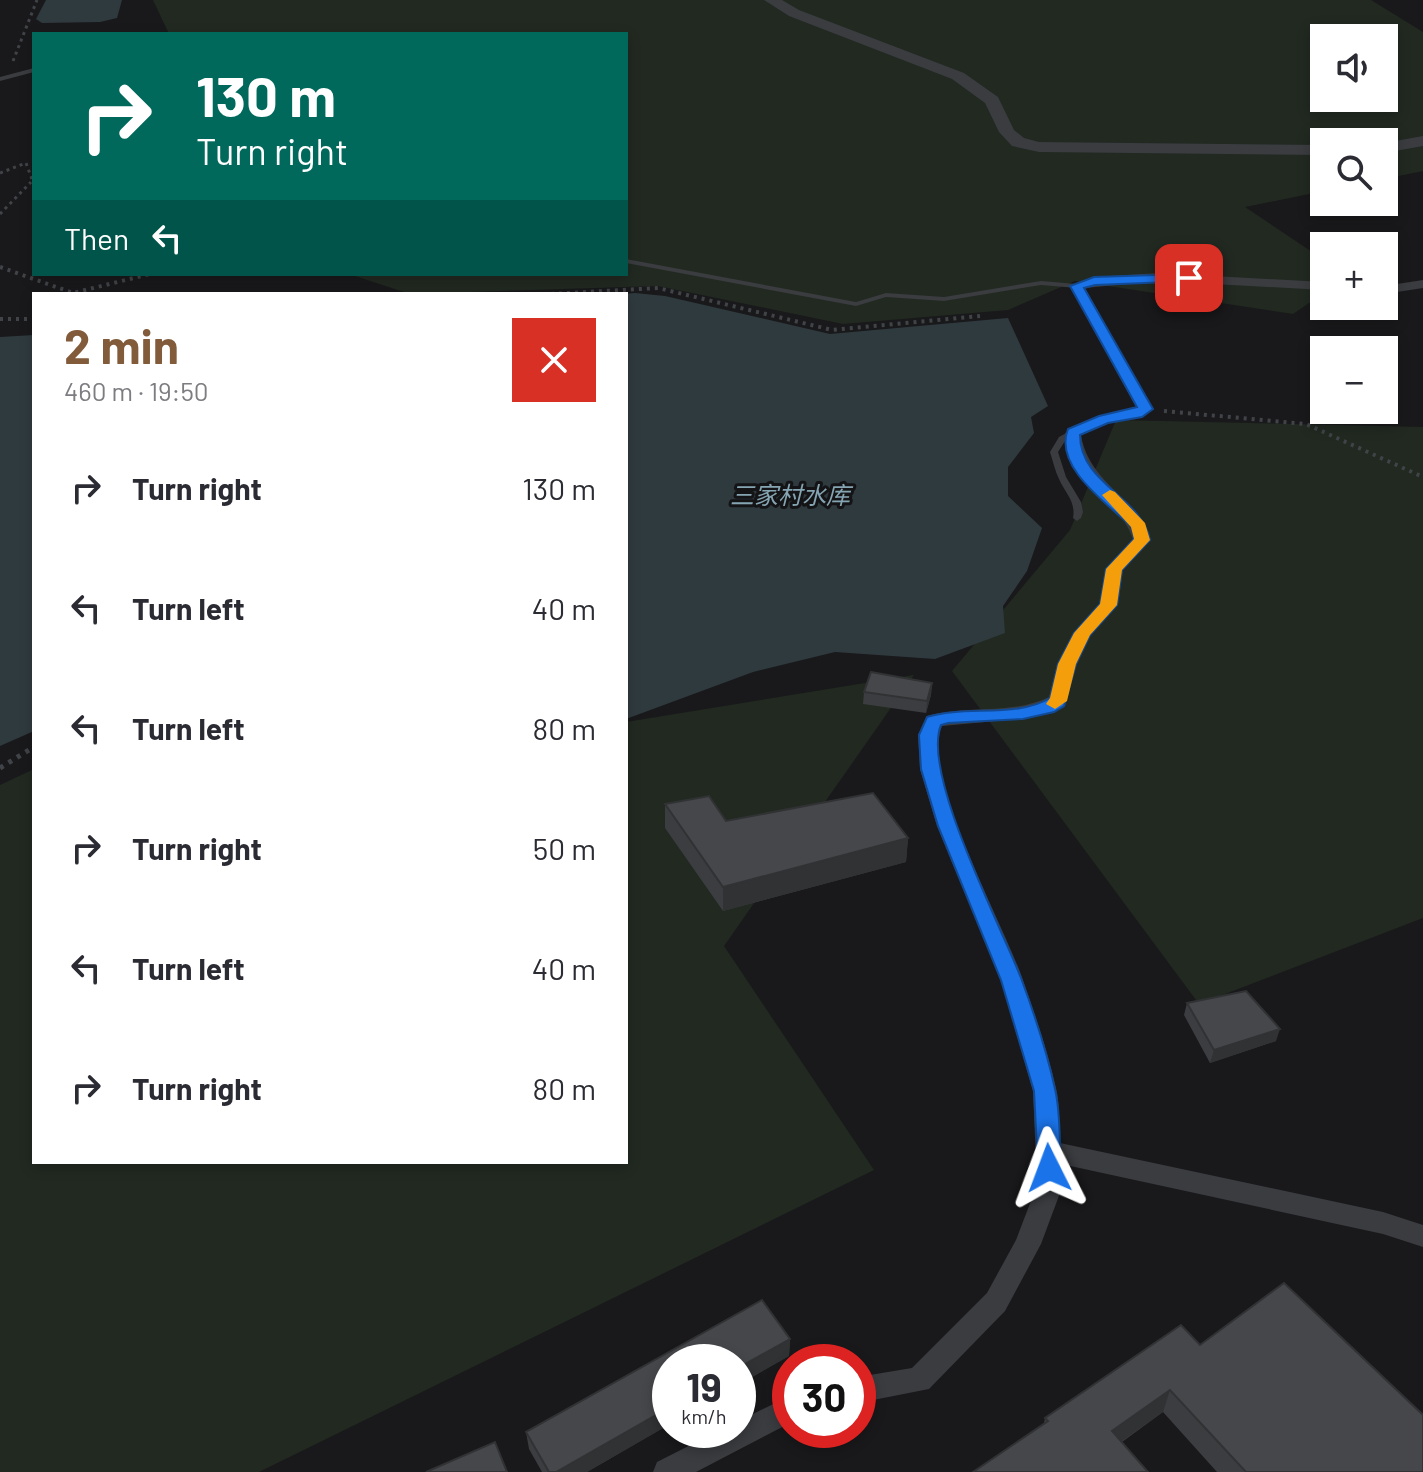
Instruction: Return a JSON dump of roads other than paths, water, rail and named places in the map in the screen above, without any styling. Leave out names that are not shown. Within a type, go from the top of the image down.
[{"type":"street","points":[[771,0],[794,13],[958,76],[992,100],[1007,132],[1018,142],[1039,147],[1310,150]]},
{"type":"street","points":[[1398,145],[1423,141]]},
{"type":"street","points":[[876,1387],[919,1380],[996,1302],[1028,1244],[1050,1185],[1045,1091],[1012,980],[948,826],[930,769],[928,735],[934,721],[947,717],[1023,713],[1048,708],[1058,701],[1067,664],[1082,633],[1109,605],[1114,569],[1142,540],[1139,526],[1085,473],[1073,450],[1073,433],[1104,419],[1136,414],[1145,409],[1077,286],[1094,281],[1158,277],[1310,285]]},
{"type":"street","points":[[1398,288],[1423,284]]},
{"type":"street","points":[[1048,1151],[1383,1223],[1423,1236]]},
{"type":"street","points":[[667,1472],[772,1418]]},
{"type":"lane","points":[[0,79],[32,70]]},
{"type":"lane","points":[[628,261],[856,304],[886,295],[944,299],[1041,283],[1077,286]]},
{"type":"lane","points":[[1073,433],[1062,439],[1054,452],[1063,481],[1077,501],[1080,510],[1077,518]]},
{"type":"water","points":[[46,0],[122,0],[117,18],[100,22],[42,23],[36,19]]},
{"type":"water","name":"三家村水库","points":[[628,294],[665,296],[830,334],[1008,318],[1048,406],[1031,417],[1034,433],[1008,467],[1008,496],[1042,528],[1027,571],[1003,606],[1005,633],[935,659],[835,652],[753,672],[628,718]]},
{"type":"water","points":[[32,335],[32,732],[0,746],[0,337]]}]
